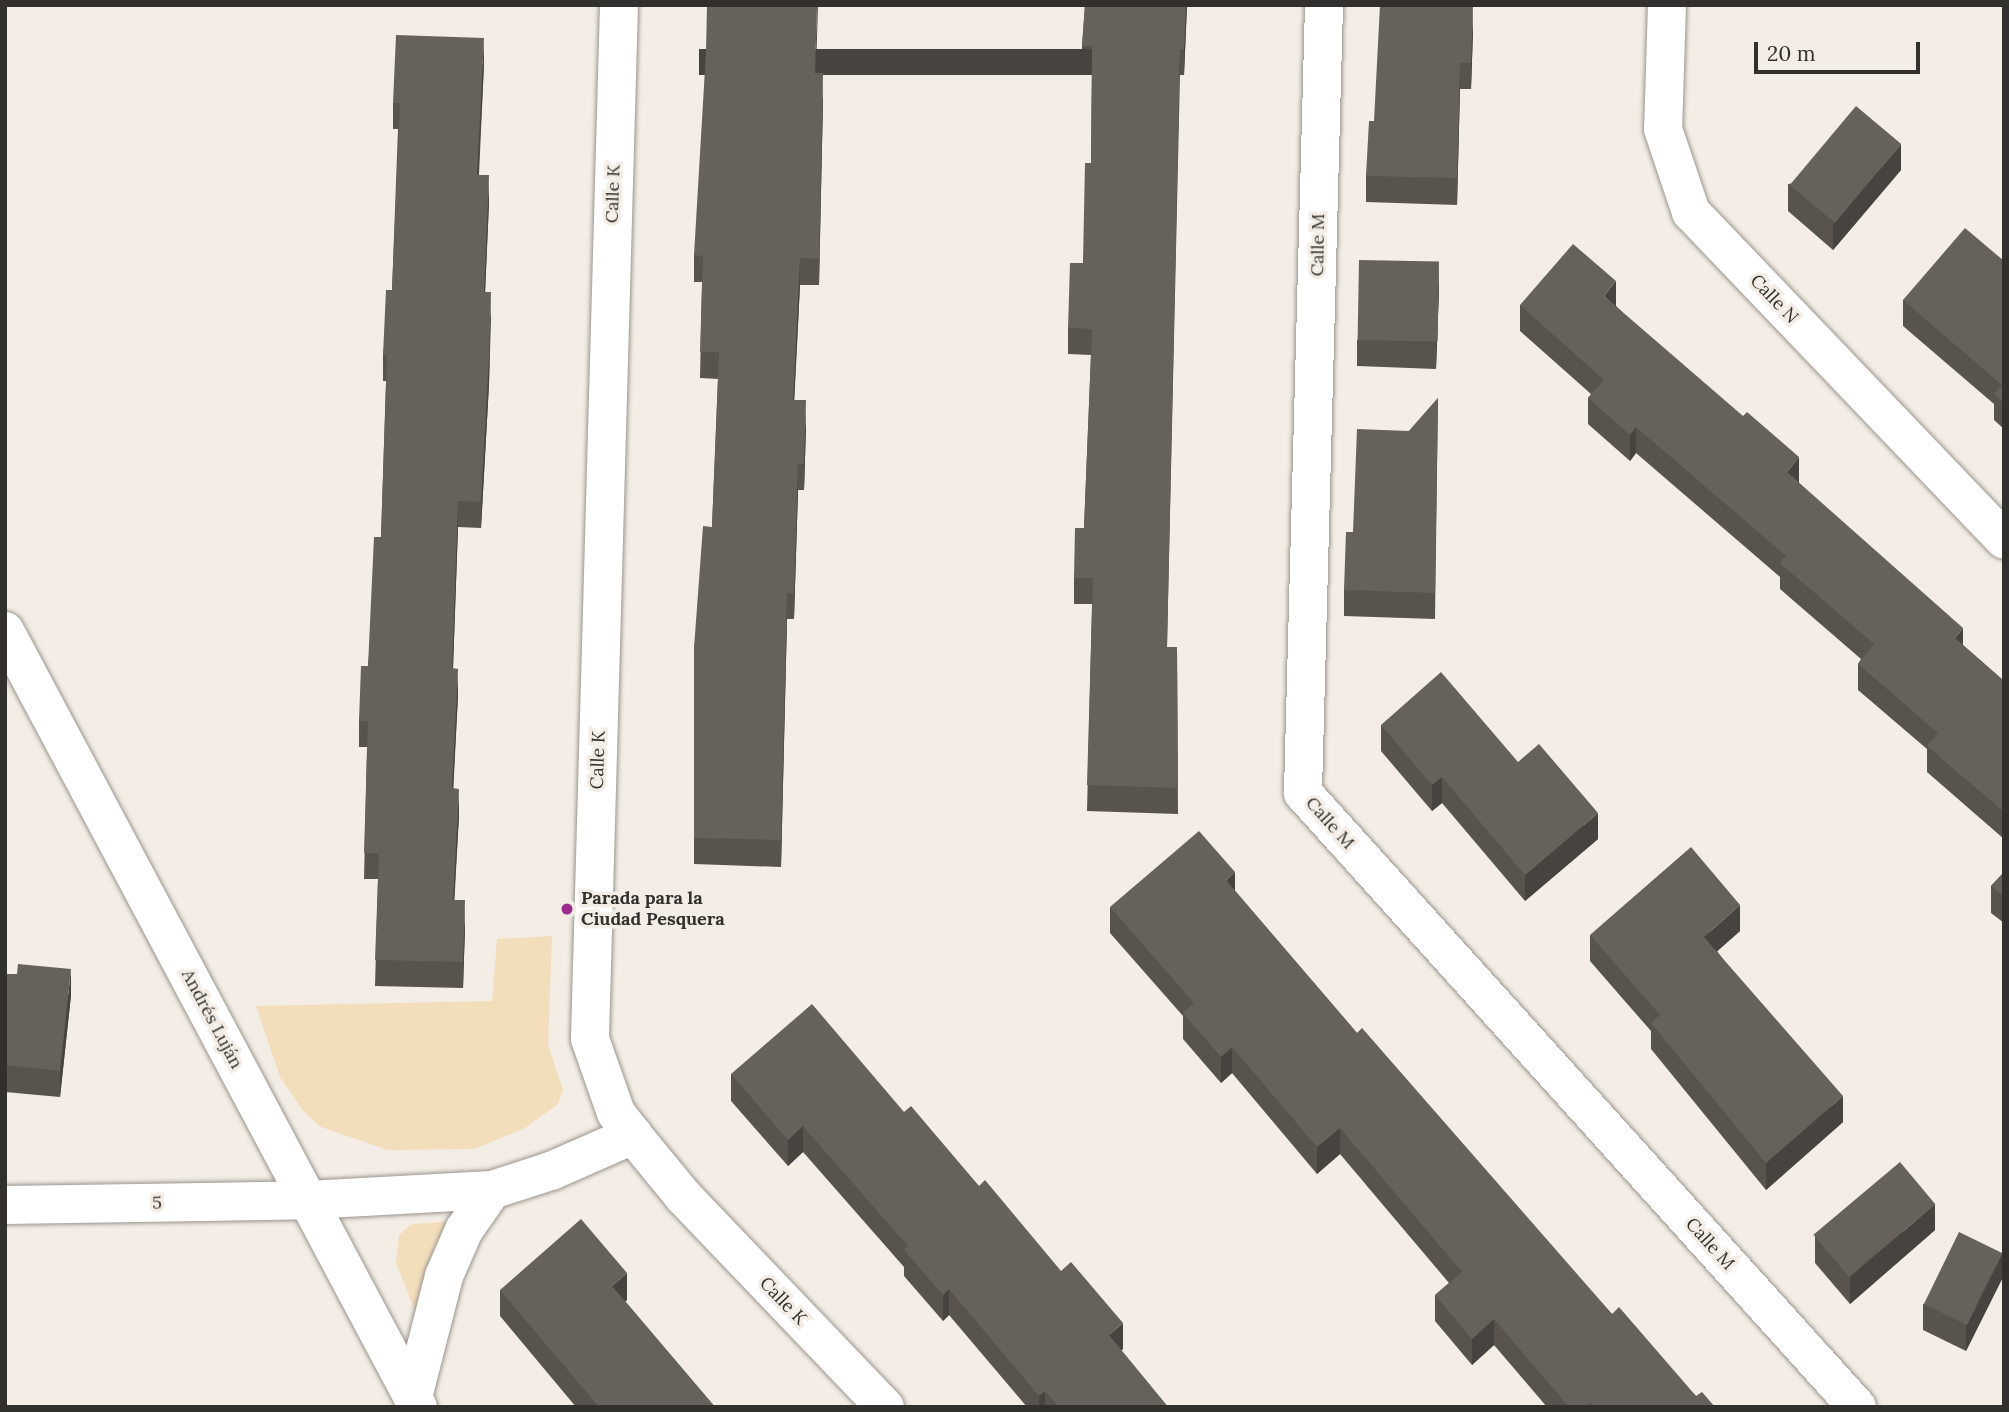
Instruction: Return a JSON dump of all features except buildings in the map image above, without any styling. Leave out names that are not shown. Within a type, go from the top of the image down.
[{"type":"street","name":"Calle K","points":[[619,5],[590,1039],[616,1113],[633,1135],[684,1197],[885,1407]]},
{"type":"street","name":"Calle M","points":[[1324,5],[1303,793],[1857,1407]]},
{"type":"street","name":"Calle N","points":[[1667,5],[1663,129],[1691,212],[2004,540]]},
{"type":"street","name":"Andrés Luján","points":[[5,631],[416,1402]]},
{"type":"street","name":"5","points":[[5,1205],[308,1200],[492,1189],[551,1171],[633,1135]]},
{"type":"street","points":[[416,1402],[444,1276],[464,1230],[492,1189]]},
{"type":"shaded area","points":[[552,936],[548,1045],[563,1090],[558,1104],[525,1128],[475,1149],[388,1150],[321,1127],[304,1112],[280,1077],[256,1006],[492,1001],[497,939]]},
{"type":"shaded area","points":[[457,1221],[421,1326],[396,1263],[399,1235],[412,1224]]},
{"type":"place","name":"Parada para la Ciudad Pesquera","points":[[567,909]]}]
